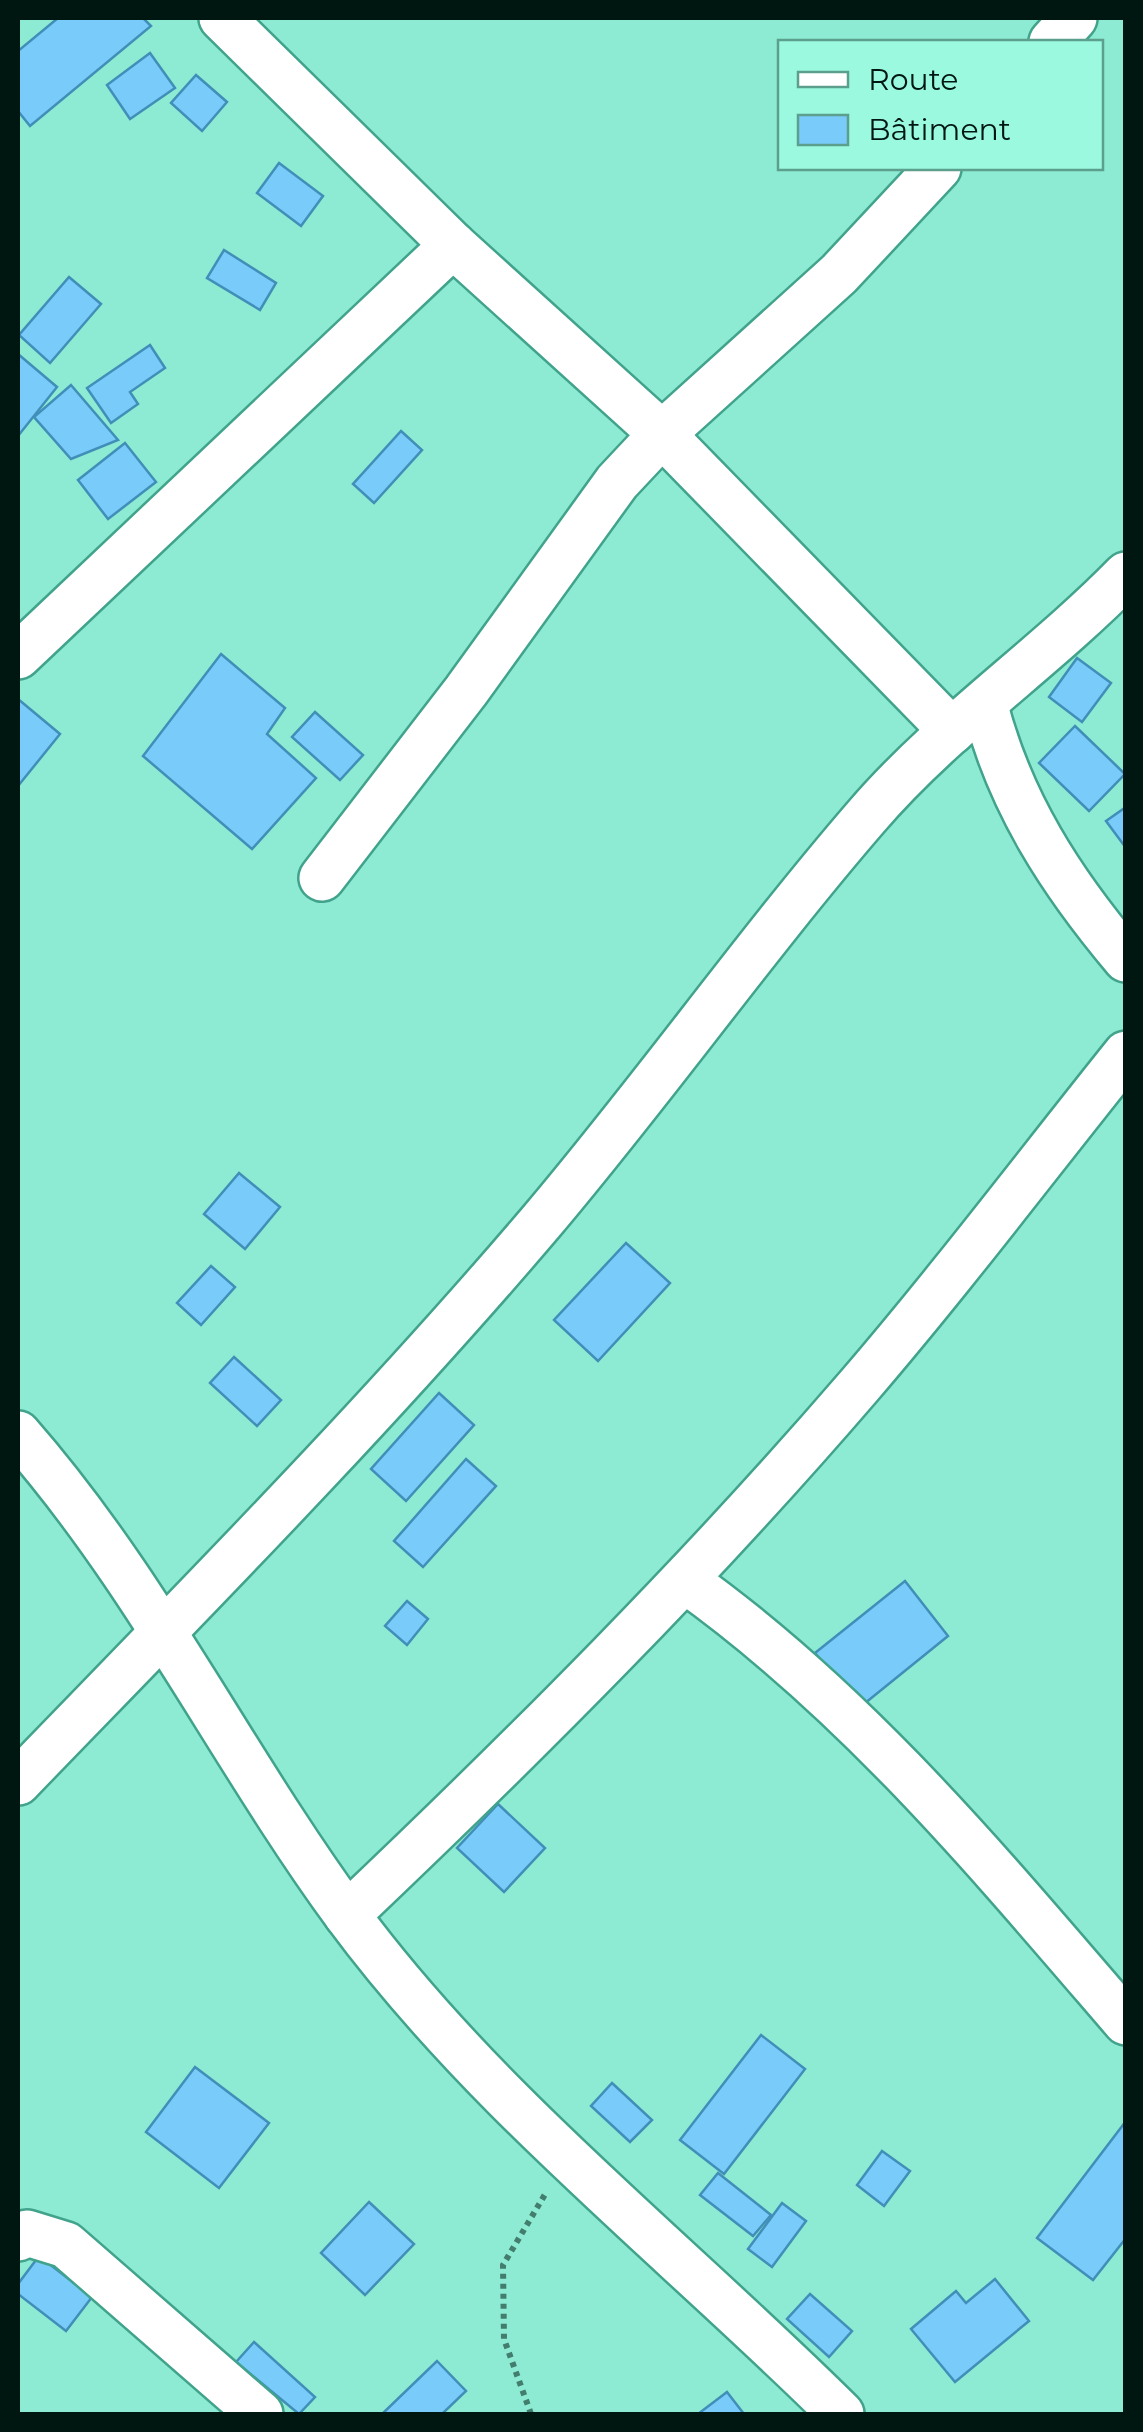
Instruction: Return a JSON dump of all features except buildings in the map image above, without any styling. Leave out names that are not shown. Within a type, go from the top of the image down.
[{"type":"street","points":[[222,18],[453,246],[969,718],[1070,892],[1126,959]]},
{"type":"street","points":[[1054,40],[1074,18]]},
{"type":"street","points":[[322,878],[466,692],[585,522],[662,434],[838,274],[936,170]]},
{"type":"street","points":[[18,656],[453,246]]},
{"type":"street","points":[[18,1782],[165,1630],[542,1221],[868,814],[1126,576]]},
{"type":"street","points":[[347,1914],[487,1782],[685,1580],[860,1384],[1126,1054]]},
{"type":"street","points":[[18,1434],[165,1630],[347,1914],[451,2041],[568,2156],[740,2313],[841,2414]]},
{"type":"street","points":[[685,1580],[758,1632],[903,1770],[955,1823],[1126,2022]]},
{"type":"street","points":[[18,2238],[27,2233],[66,2245],[260,2414]]},
{"type":"path","points":[[531,2414],[504,2338],[503,2265],[568,2156]]}]
